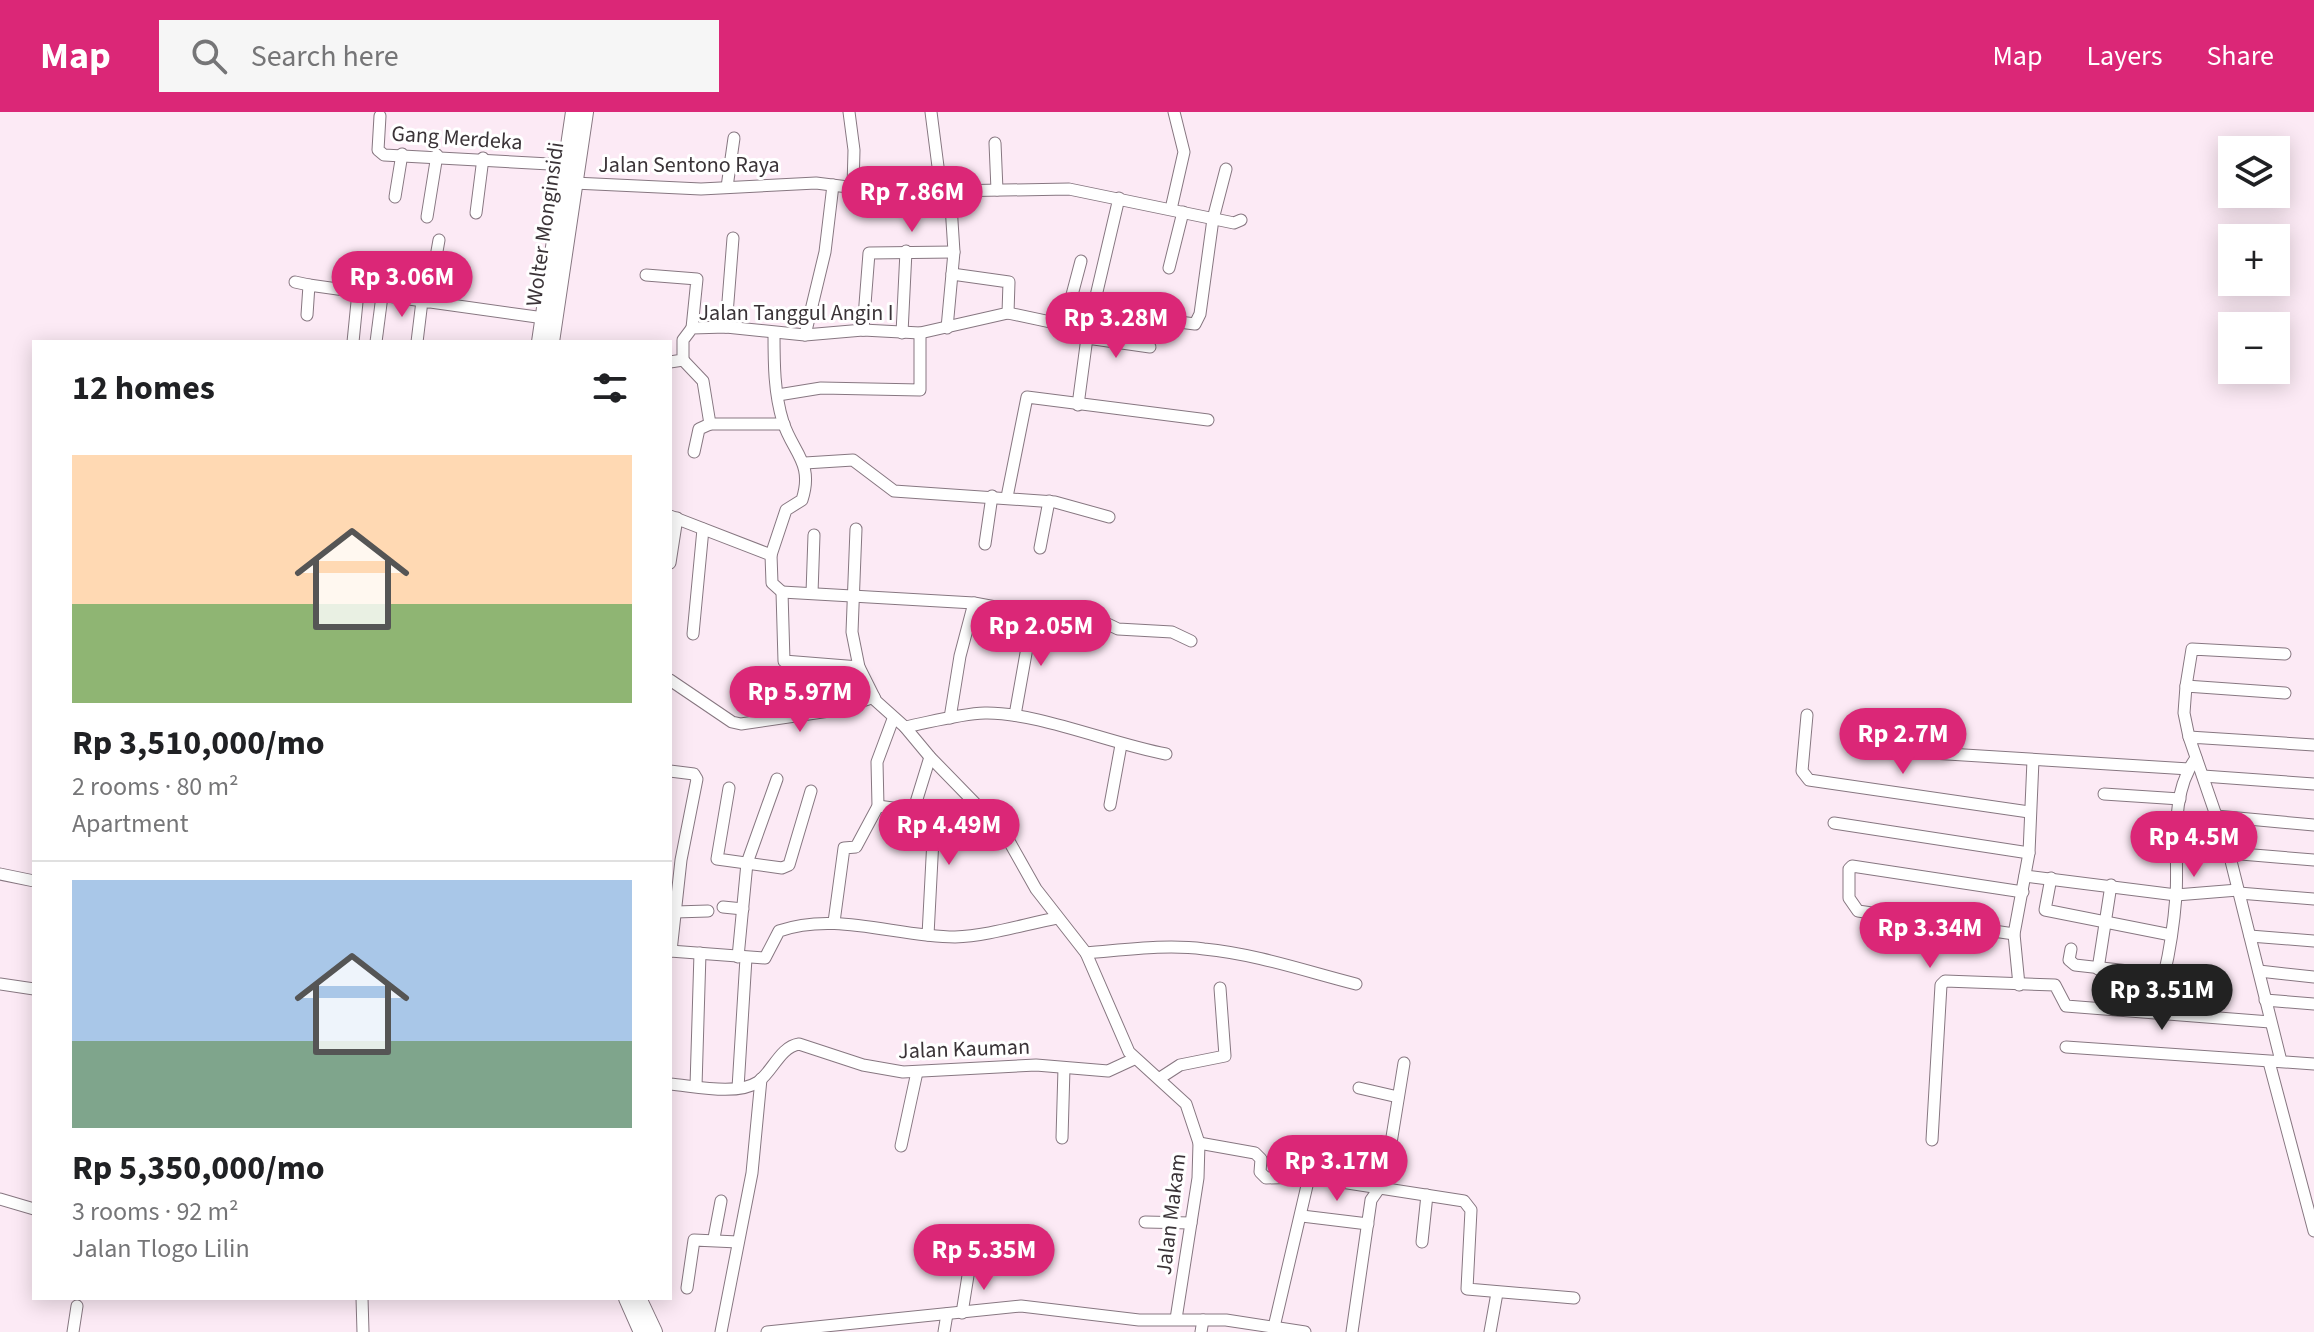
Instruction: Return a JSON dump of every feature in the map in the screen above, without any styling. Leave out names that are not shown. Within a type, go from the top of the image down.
[{"type":"main road","name":"Wolter Monginsidi","points":[[541,340],[572,157],[575,112]]},
{"type":"main road","name":"Wolter Monginsidi","points":[[551,340],[574,183],[572,157],[585,112]]},
{"type":"main road","points":[[629,1300],[643,1332]]},
{"type":"main road","points":[[639,1300],[654,1332]]},
{"type":"street","points":[[849,112],[854,150],[853,188]]},
{"type":"street","points":[[931,112],[954,252],[947,328]]},
{"type":"street","points":[[1169,268],[1184,152],[1174,112]]},
{"type":"street","name":"Gang Merdeka","points":[[380,116],[378,150],[384,155],[572,157]]},
{"type":"street","points":[[727,187],[734,138]]},
{"type":"street","points":[[995,143],[997,190]]},
{"type":"street","points":[[395,197],[402,154]]},
{"type":"street","points":[[427,217],[437,155]]},
{"type":"street","points":[[476,213],[483,158]]},
{"type":"street","points":[[1092,311],[1195,324],[1200,314],[1213,219],[1226,169]]},
{"type":"street","name":"Jalan Sentono Raya","points":[[574,183],[727,187],[833,185],[888,192],[1069,189],[1234,223],[1241,220]]},
{"type":"street","points":[[805,335],[825,252],[833,185]]},
{"type":"street","points":[[1078,405],[1092,311],[1119,198]]},
{"type":"street","points":[[726,327],[733,238]]},
{"type":"street","points":[[417,340],[439,240]]},
{"type":"street","points":[[902,333],[906,251]]},
{"type":"street","points":[[863,330],[869,253],[954,252]]},
{"type":"street","points":[[1064,325],[1081,261]]},
{"type":"street","points":[[952,274],[1009,282],[1008,313],[1150,347]]},
{"type":"street","points":[[646,275],[697,279],[692,328]]},
{"type":"street","points":[[295,282],[544,318]]},
{"type":"street","points":[[307,315],[309,285]]},
{"type":"street","points":[[353,340],[358,292]]},
{"type":"street","points":[[376,340],[382,296]]},
{"type":"street","name":"Jalan Tanggul Angin I","points":[[683,360],[683,340],[692,328],[726,327],[805,335],[863,330],[920,333],[1008,313]]},
{"type":"street","points":[[774,333],[778,395],[784,424],[805,463],[802,500],[786,510],[771,555],[772,583],[782,592],[974,603],[1033,614],[1091,616],[1118,629],[1172,632],[1191,641]]},
{"type":"street","points":[[778,395],[821,388],[920,390],[920,333]]},
{"type":"street","points":[[672,362],[683,360],[703,381],[710,424]]},
{"type":"street","points":[[1007,497],[1027,397],[1208,420]]},
{"type":"street","points":[[694,452],[699,429],[710,424],[784,424]]},
{"type":"street","points":[[805,463],[853,460],[894,491],[1049,501],[1109,517]]},
{"type":"street","points":[[985,544],[992,496]]},
{"type":"street","points":[[1040,548],[1049,501]]},
{"type":"street","points":[[673,517],[771,555]]},
{"type":"street","points":[[693,634],[703,529]]},
{"type":"street","points":[[856,529],[852,632],[859,667],[874,697],[1005,834],[1057,918],[1086,953],[1134,1059]]},
{"type":"street","points":[[812,593],[814,535]]},
{"type":"street","points":[[782,592],[784,661],[859,667]]},
{"type":"street","points":[[950,718],[960,656],[974,603]]},
{"type":"street","points":[[1015,715],[1033,614]]},
{"type":"street","points":[[2071,949],[2071,963],[2164,976],[2176,895],[2180,799],[2192,764],[2184,713],[2192,649],[2285,654]]},
{"type":"street","points":[[672,681],[732,722],[757,722],[823,713],[874,697]]},
{"type":"street","points":[[2186,686],[2285,693]]},
{"type":"street","points":[[905,727],[987,713],[1015,715],[1121,745],[1166,754]]},
{"type":"street","points":[[1807,715],[1802,771],[1809,780],[2029,812]]},
{"type":"street","points":[[834,922],[844,848],[856,847],[878,806],[877,762],[893,719]]},
{"type":"street","points":[[2189,737],[2314,745]]},
{"type":"street","points":[[1110,805],[1121,745]]},
{"type":"street","points":[[1867,749],[2033,760],[2192,764],[2203,776],[2229,853],[2231,891],[2250,936],[2259,971],[2274,1061],[2314,1231]]},
{"type":"street","points":[[928,935],[933,841],[909,828],[930,757]]},
{"type":"street","points":[[2019,985],[2014,934],[2029,853],[2033,760]]},
{"type":"street","points":[[672,771],[695,774],[697,779],[674,885],[672,941]]},
{"type":"street","points":[[2203,776],[2314,784]]},
{"type":"street","points":[[738,1088],[747,863],[777,779]]},
{"type":"street","points":[[729,788],[717,857],[782,868],[789,865],[811,791]]},
{"type":"street","points":[[2104,794],[2180,799]]},
{"type":"street","points":[[878,806],[914,811]]},
{"type":"street","points":[[2216,816],[2314,825]]},
{"type":"street","points":[[1834,823],[2029,853]]},
{"type":"street","points":[[2229,853],[2314,860]]},
{"type":"street","points":[[2014,934],[1858,911],[1849,898],[1849,869],[1852,866],[1938,877],[2023,892]]},
{"type":"street","points":[[0,874],[32,881]]},
{"type":"street","points":[[2025,876],[2176,895],[2231,891],[2314,899]]},
{"type":"street","points":[[2051,878],[2045,910],[2171,935]]},
{"type":"street","points":[[2098,969],[2111,885]]},
{"type":"street","points":[[723,907],[743,909]]},
{"type":"street","points":[[675,912],[708,911]]},
{"type":"street","points":[[672,951],[768,956],[779,931],[825,921],[957,937],[1057,918]]},
{"type":"street","points":[[2250,936],[2314,941]]},
{"type":"street","points":[[1086,953],[1169,947],[1202,948],[1250,955],[1356,984]]},
{"type":"street","points":[[696,1086],[700,953]]},
{"type":"street","points":[[2259,971],[2314,977]]},
{"type":"street","points":[[1932,1140],[1942,983],[2058,986],[2066,1006],[2266,1022]]},
{"type":"street","points":[[0,984],[32,989]]},
{"type":"street","points":[[1160,1078],[1180,1065],[1225,1056],[1220,988]]},
{"type":"street","points":[[2265,1000],[2314,1004]]},
{"type":"street","name":"Jalan Kauman","points":[[672,1084],[738,1088],[761,1079],[788,1048],[799,1044],[875,1068],[917,1072],[1036,1065],[1108,1071],[1134,1059]]},
{"type":"street","points":[[2066,1047],[2314,1064]]},
{"type":"street","name":"Jalan Makam","points":[[1134,1059],[1160,1078],[1186,1104],[1199,1143],[1191,1223],[1176,1319]]},
{"type":"street","points":[[1352,1332],[1373,1193],[1385,1180],[1404,1063]]},
{"type":"street","points":[[1062,1138],[1064,1068]]},
{"type":"street","points":[[901,1146],[917,1072]]},
{"type":"street","points":[[721,1332],[752,1173],[761,1079]]},
{"type":"street","points":[[1359,1088],[1398,1097]]},
{"type":"street","points":[[1199,1143],[1255,1153],[1261,1159],[1260,1172],[1266,1178],[1309,1177],[1427,1195],[1469,1205],[1467,1289],[1574,1298]]},
{"type":"street","points":[[1274,1327],[1309,1177]]},
{"type":"street","points":[[1422,1242],[1427,1195]]},
{"type":"street","points":[[0,1199],[32,1208]]},
{"type":"street","points":[[714,1238],[721,1201]]},
{"type":"street","points":[[1302,1216],[1368,1224]]},
{"type":"street","points":[[1145,1222],[1191,1223]]},
{"type":"street","points":[[962,1313],[975,1232]]},
{"type":"street","points":[[687,1288],[694,1240],[714,1238],[738,1242]]},
{"type":"street","points":[[1490,1332],[1497,1293]]},
{"type":"street","points":[[362,1300],[363,1332]]},
{"type":"street","points":[[73,1332],[77,1306]]},
{"type":"street","points":[[767,1332],[1021,1306],[1139,1320],[1176,1319],[1202,1326],[1274,1327],[1305,1332]]},
{"type":"street","points":[[944,1332],[947,1314]]}]
